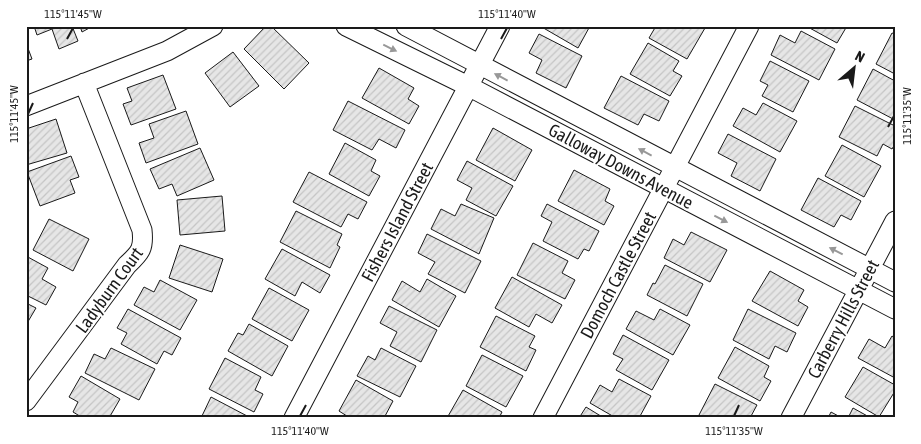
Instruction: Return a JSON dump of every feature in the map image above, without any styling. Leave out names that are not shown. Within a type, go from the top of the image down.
[{"type":"street","points":[[26,106],[167,51],[213,26]]},
{"type":"street","name":"Galloway Downs Avenue","points":[[346,26],[468,86],[895,309]]},
{"type":"street","name":"Galloway Downs Avenue","points":[[406,26],[479,66],[895,282]]},
{"type":"street","name":"Fishers Island Street","points":[[294,418],[500,26]]},
{"type":"street","name":"Domoch Castle Street","points":[[543,418],[749,26]]},
{"type":"street","name":"Ladyburn Court","points":[[26,401],[128,265],[138,256],[143,245],[142,230],[84,83]]},
{"type":"street","name":"Carberry Hills Street","points":[[791,418],[895,221]]},
{"type":"building","points":[[34,26],[72,26],[78,41],[59,49],[52,29],[37,35]]},
{"type":"building","points":[[80,26],[93,26],[82,32]]},
{"type":"building","points":[[266,26],[271,26],[309,63],[284,89],[244,49]]},
{"type":"building","points":[[540,26],[590,26],[578,48]]},
{"type":"building","points":[[656,26],[701,26],[705,28],[687,59],[649,38]]},
{"type":"building","points":[[806,26],[847,26],[837,43]]},
{"type":"building","points":[[801,31],[835,49],[819,80],[771,55],[780,35],[795,43]]},
{"type":"building","points":[[892,33],[895,34],[895,74],[876,64]]},
{"type":"building","points":[[539,34],[582,56],[566,88],[536,73],[542,60],[529,53]]},
{"type":"building","points":[[26,43],[32,59],[26,61]]},
{"type":"building","points":[[648,43],[679,61],[673,71],[682,76],[670,96],[630,74]]},
{"type":"building","points":[[233,52],[259,86],[230,107],[205,73]]},
{"type":"building","points":[[770,61],[809,81],[793,112],[762,96],[768,85],[760,81]]},
{"type":"building","points":[[379,68],[414,88],[408,99],[419,106],[409,124],[362,98]]},
{"type":"building","points":[[873,69],[895,81],[895,120],[857,100]]},
{"type":"building","points":[[163,75],[176,109],[131,125],[123,104],[132,101],[127,88]]},
{"type":"building","points":[[621,76],[669,101],[659,121],[644,114],[638,125],[604,108]]},
{"type":"building","points":[[348,101],[405,130],[396,148],[379,139],[372,150],[333,130]]},
{"type":"building","points":[[763,103],[797,121],[780,152],[733,126],[743,108],[756,115]]},
{"type":"building","points":[[855,106],[895,126],[895,144],[892,149],[883,144],[877,156],[839,137]]},
{"type":"building","points":[[186,111],[198,144],[146,163],[139,143],[154,138],[149,124]]},
{"type":"building","points":[[56,119],[67,153],[26,165],[26,129]]},
{"type":"building","points":[[493,128],[532,150],[515,181],[476,160]]},
{"type":"building","points":[[728,134],[776,159],[760,191],[731,176],[737,163],[718,153]]},
{"type":"building","points":[[345,143],[376,160],[371,171],[380,176],[369,196],[329,174]]},
{"type":"building","points":[[842,145],[881,166],[864,197],[825,176]]},
{"type":"building","points":[[200,148],[214,180],[177,196],[172,184],[159,189],[150,169]]},
{"type":"building","points":[[71,156],[79,177],[70,180],[75,193],[40,206],[27,172]]},
{"type":"building","points":[[467,161],[513,186],[496,216],[466,200],[472,188],[457,180]]},
{"type":"building","points":[[574,170],[610,189],[605,201],[614,206],[604,225],[558,201]]},
{"type":"building","points":[[309,172],[367,202],[358,219],[348,214],[341,227],[293,202]]},
{"type":"building","points":[[818,178],[861,201],[851,220],[841,215],[834,227],[801,210]]},
{"type":"building","points":[[222,196],[225,231],[180,235],[177,200]]},
{"type":"building","points":[[461,204],[494,218],[479,254],[431,229],[441,209],[455,216]]},
{"type":"building","points":[[547,204],[599,231],[589,251],[584,249],[578,259],[543,241],[552,222],[541,216]]},
{"type":"building","points":[[296,211],[342,234],[337,245],[340,247],[330,268],[280,242]]},
{"type":"building","points":[[49,219],[89,239],[73,271],[33,250]]},
{"type":"building","points":[[691,232],[727,250],[710,282],[664,258],[673,239],[684,245]]},
{"type":"building","points":[[427,234],[481,261],[465,293],[428,274],[435,262],[418,253]]},
{"type":"building","points":[[533,243],[568,261],[562,273],[575,280],[565,299],[517,275]]},
{"type":"building","points":[[180,245],[223,259],[212,292],[169,278]]},
{"type":"building","points":[[282,249],[330,275],[320,293],[302,282],[295,296],[265,279]]},
{"type":"building","points":[[26,256],[48,268],[42,279],[56,287],[46,305],[26,295]]},
{"type":"building","points":[[665,265],[703,284],[687,316],[647,295]]},
{"type":"building","points":[[770,271],[804,290],[798,301],[808,307],[798,326],[752,301]]},
{"type":"building","points":[[512,277],[562,305],[552,323],[536,314],[529,327],[495,308]]},
{"type":"building","points":[[427,279],[456,296],[439,327],[392,300],[402,281],[420,292]]},
{"type":"building","points":[[160,280],[197,300],[180,330],[134,305],[144,287],[154,292]]},
{"type":"building","points":[[269,288],[309,310],[292,341],[252,319]]},
{"type":"building","points":[[26,303],[36,308],[26,325]]},
{"type":"building","points":[[389,306],[437,330],[421,362],[390,346],[397,332],[380,323]]},
{"type":"building","points":[[128,309],[181,338],[172,355],[164,351],[157,364],[121,344],[127,333],[117,328]]},
{"type":"building","points":[[660,309],[690,325],[673,355],[626,329],[636,311],[654,320]]},
{"type":"building","points":[[748,309],[796,333],[787,352],[775,346],[769,359],[733,340]]},
{"type":"building","points":[[496,316],[535,336],[529,347],[536,350],[526,371],[480,347]]},
{"type":"building","points":[[249,324],[288,346],[272,376],[228,351],[238,333],[243,335]]},
{"type":"building","points":[[623,335],[669,360],[652,390],[616,370],[623,359],[613,354]]},
{"type":"building","points":[[892,336],[895,338],[895,378],[858,358],[869,339],[885,348]]},
{"type":"building","points":[[735,347],[769,366],[764,377],[771,381],[760,401],[718,378]]},
{"type":"building","points":[[111,348],[155,369],[139,400],[85,373],[94,354],[105,359]]},
{"type":"building","points":[[381,348],[416,366],[400,397],[357,376],[368,356],[375,360]]},
{"type":"building","points":[[482,355],[523,376],[506,407],[466,386]]},
{"type":"building","points":[[225,358],[261,377],[255,390],[263,394],[254,412],[209,389]]},
{"type":"building","points":[[863,367],[895,385],[895,391],[879,417],[845,397]]},
{"type":"building","points":[[81,376],[120,399],[109,418],[83,418],[73,412],[78,402],[69,397]]},
{"type":"building","points":[[619,379],[651,396],[639,418],[616,418],[590,403],[600,385],[612,392]]},
{"type":"building","points":[[356,380],[393,401],[384,418],[350,418],[339,411]]},
{"type":"building","points":[[715,384],[757,405],[750,418],[704,418],[699,415]]},
{"type":"building","points":[[463,390],[502,412],[499,418],[447,418]]},
{"type":"building","points":[[211,397],[249,417],[201,418]]},
{"type":"building","points":[[586,407],[604,418],[579,418]]},
{"type":"building","points":[[853,408],[871,418],[848,418]]},
{"type":"building","points":[[831,412],[842,418],[828,418]]}]
